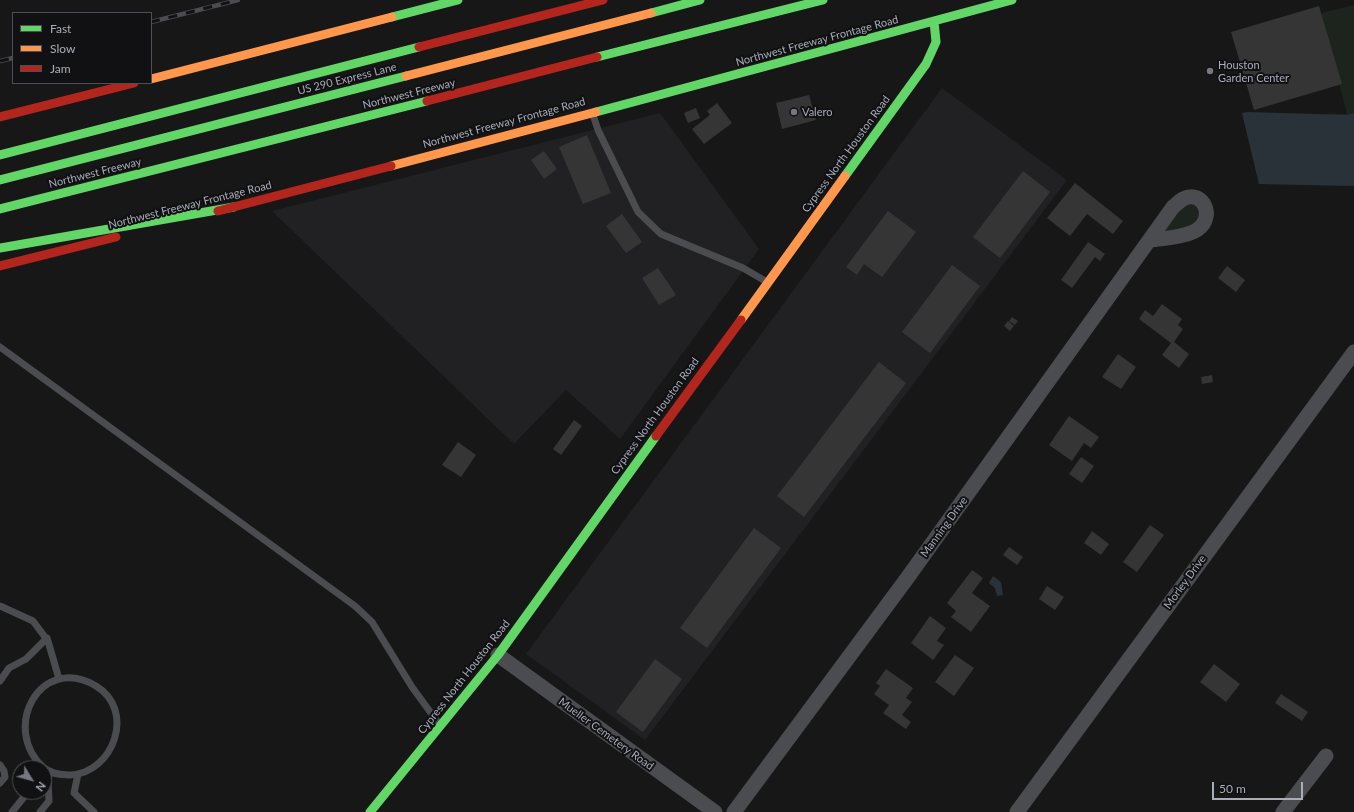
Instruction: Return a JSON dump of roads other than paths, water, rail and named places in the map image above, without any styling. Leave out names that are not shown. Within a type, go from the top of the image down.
[{"type":"main road","points":[[152,79],[458,0]]},
{"type":"main road","points":[[0,155],[603,0]]},
{"type":"main road","name":"US 290 Express Lane","points":[[0,180],[700,0]]},
{"type":"main road","name":"Northwest Freeway","points":[[0,209],[823,0]]},
{"type":"main road","name":"Northwest Freeway Frontage Road","points":[[0,266],[234,207],[592,113],[1012,0]]},
{"type":"main road","name":"Cypress North Houston Road","points":[[370,812],[498,655],[926,64],[936,42],[934,21]]},
{"type":"main road","points":[[0,117],[130,84]]},
{"type":"main road","points":[[0,248],[234,207]]},
{"type":"street","name":"Manning Drive","points":[[734,812],[904,583],[1150,240]]},
{"type":"street","name":"Morley Drive","points":[[1017,812],[1354,352]]},
{"type":"street","name":"Mueller Cemetery Road","points":[[498,655],[715,812]]},
{"type":"street","points":[[1283,812],[1326,756]]},
{"type":"lane","points":[[592,113],[598,130],[638,212],[661,234],[743,268],[767,283]]},
{"type":"lane","points":[[0,347],[355,606],[372,622],[412,687],[441,726]]},
{"type":"lane","points":[[0,606],[33,621],[46,638],[59,679]]},
{"type":"lane","points":[[0,681],[10,668],[26,659],[46,638]]},
{"type":"lane","points":[[32,760],[24,747],[20,732],[21,716],[27,701],[37,689],[51,681],[67,677],[83,679],[97,687],[109,698],[116,713],[117,729],[111,749],[105,758],[93,769],[78,774],[62,775],[52,771]]},
{"type":"lane","points":[[0,765],[4,771],[5,777],[0,783]]},
{"type":"lane","points":[[78,774],[74,793],[86,809],[94,812]]},
{"type":"lane","points":[[12,812],[22,800]]},
{"type":"lane","points":[[40,812],[49,800]]},
{"type":"railway","points":[[152,22],[238,0]]},
{"type":"railway","points":[[0,61],[12,58]]},
{"type":"place","name":"Houston Garden Center","points":[[1210,71]]},
{"type":"place","name":"Valero","points":[[794,112]]}]
